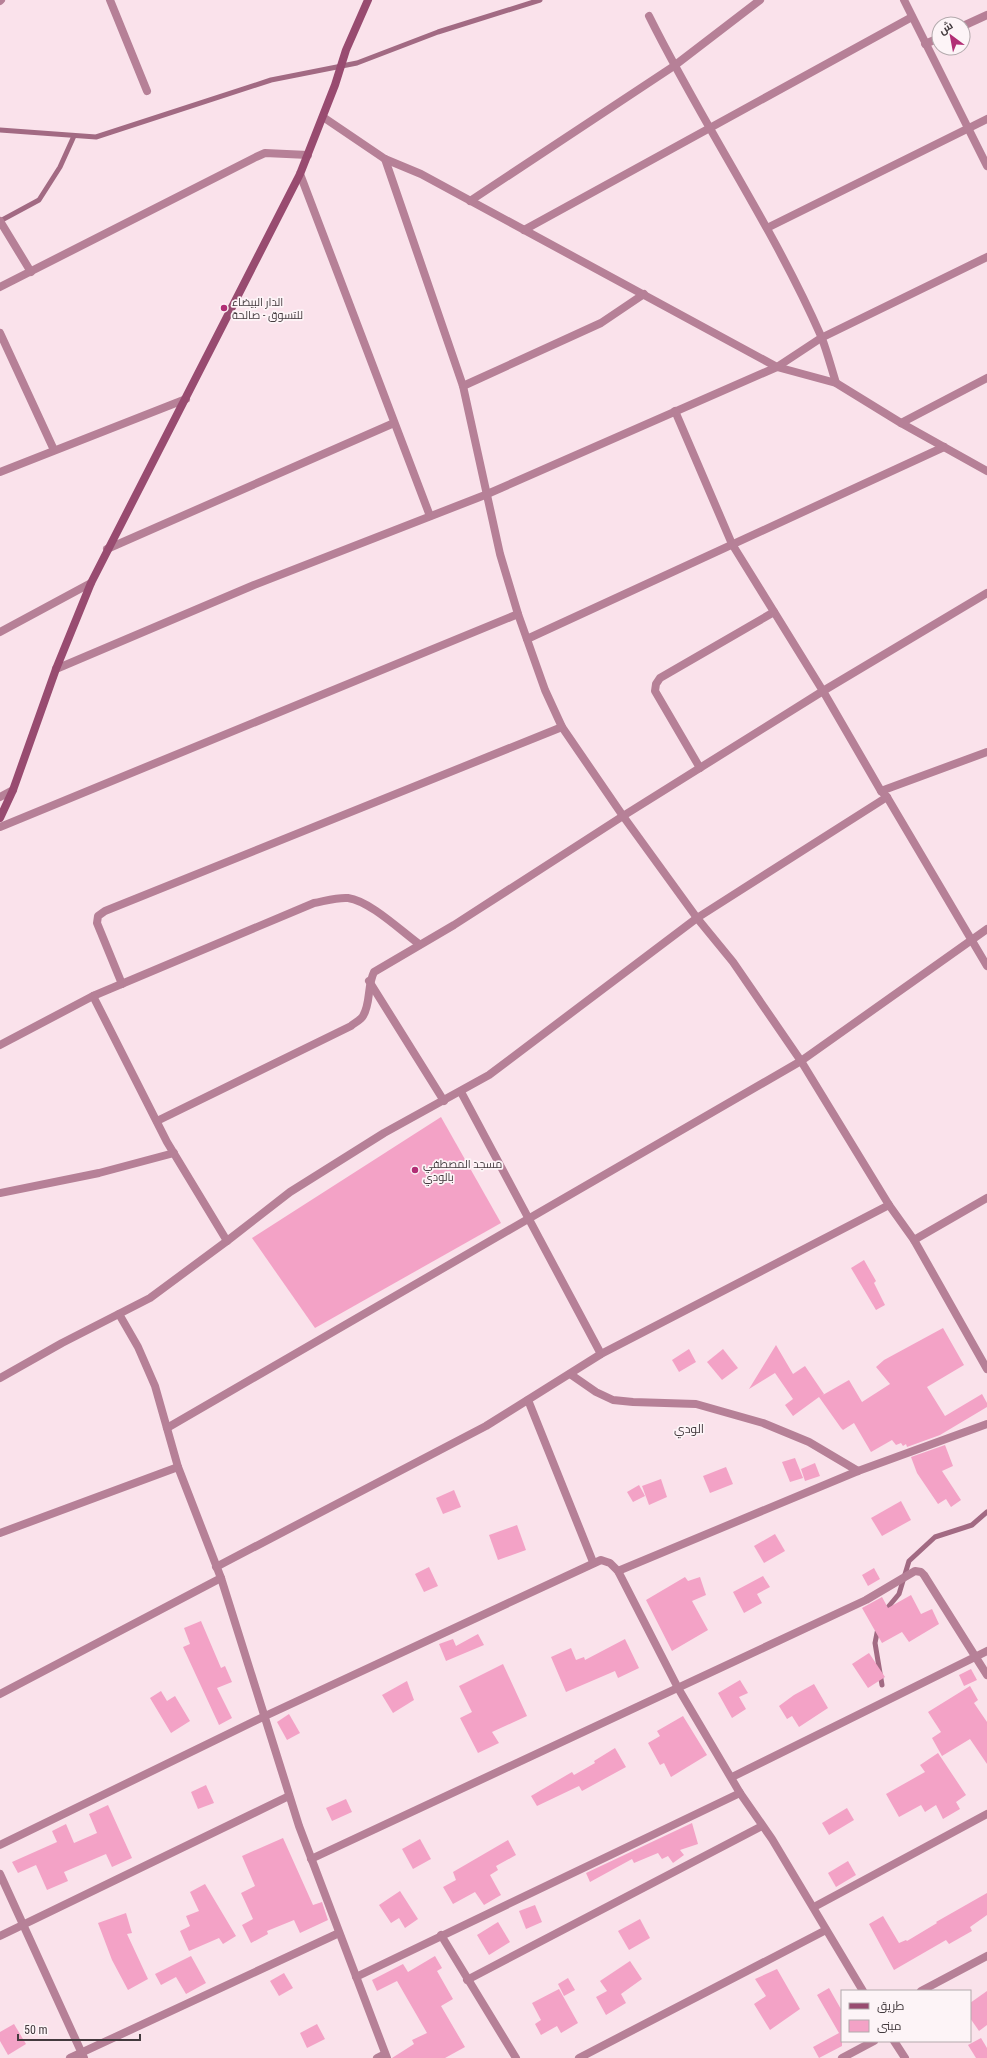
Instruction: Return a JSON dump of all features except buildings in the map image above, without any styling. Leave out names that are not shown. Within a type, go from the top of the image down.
[{"type":"street","points":[[110,0],[147,91]]},
{"type":"street","points":[[0,818],[13,790],[56,669],[91,583],[107,549],[186,399],[300,174],[324,117],[346,50],[368,0]]},
{"type":"street","points":[[470,201],[674,66],[760,0]]},
{"type":"street","points":[[904,0],[987,166]]},
{"type":"street","points":[[971,22],[987,15]]},
{"type":"street","points":[[649,16],[674,66],[767,228],[821,338],[836,382]]},
{"type":"street","points":[[524,230],[912,17]]},
{"type":"street","points":[[925,44],[931,41]]},
{"type":"street","points":[[324,117],[385,159],[421,174],[777,367],[836,382],[902,423],[987,471]]},
{"type":"street","points":[[767,228],[987,119]]},
{"type":"street","points":[[0,287],[265,153],[308,155]]},
{"type":"street","points":[[385,159],[463,386],[500,554],[518,614],[544,690],[562,726],[623,816],[697,918],[733,962],[801,1061],[889,1205],[914,1240],[987,1369]]},
{"type":"street","points":[[300,174],[430,516]]},
{"type":"street","points":[[0,221],[31,272]]},
{"type":"street","points":[[56,669],[254,585],[430,516],[486,496],[777,367],[821,338],[987,257]]},
{"type":"street","points":[[463,386],[601,323],[644,294]]},
{"type":"street","points":[[0,333],[54,450]]},
{"type":"street","points":[[902,423],[987,378]]},
{"type":"street","points":[[0,472],[186,399]]},
{"type":"street","points":[[675,411],[732,544],[823,691],[970,940],[987,966]]},
{"type":"street","points":[[107,549],[394,423]]},
{"type":"street","points":[[527,640],[944,447]]},
{"type":"street","points":[[0,632],[91,583]]},
{"type":"street","points":[[157,1121],[351,1026],[363,1017],[369,981],[374,972],[419,944],[454,925],[623,816],[823,691],[987,593]]},
{"type":"street","points":[[700,768],[655,690],[656,684],[660,678],[774,612]]},
{"type":"street","points":[[0,827],[518,614]]},
{"type":"street","points":[[122,984],[97,923],[98,916],[105,911],[562,726]]},
{"type":"street","points":[[0,1378],[150,1298],[290,1192],[384,1133],[461,1092],[489,1075],[697,918],[884,794],[987,752]]},
{"type":"street","points":[[0,797],[13,790]]},
{"type":"street","points":[[0,1045],[93,996],[314,903],[346,898],[356,900],[368,906],[419,944]]},
{"type":"street","points":[[167,1428],[801,1061],[987,929]]},
{"type":"street","points":[[369,981],[444,1101]]},
{"type":"street","points":[[93,996],[174,1153],[227,1241]]},
{"type":"street","points":[[461,1092],[601,1354]]},
{"type":"street","points":[[0,1193],[99,1173],[174,1153]]},
{"type":"street","points":[[914,1240],[987,1198]]},
{"type":"street","points":[[216,1567],[479,1429],[601,1354],[889,1205]]},
{"type":"street","points":[[119,1314],[138,1347],[155,1386],[178,1467],[220,1578],[289,1796],[311,1859],[386,2056],[377,2058]]},
{"type":"street","points":[[570,1374],[596,1392],[614,1400],[696,1404],[763,1423],[809,1442],[858,1472]]},
{"type":"street","points":[[528,1400],[593,1562]]},
{"type":"street","points":[[618,1571],[858,1472],[987,1424]]},
{"type":"street","points":[[0,1533],[178,1467]]},
{"type":"street","points":[[0,1845],[263,1717],[593,1562],[601,1560],[610,1563],[618,1571],[678,1688],[740,1792],[814,1907],[826,1930],[862,1990]]},
{"type":"street","points":[[311,1859],[866,1600],[915,1571],[921,1572],[924,1575],[987,1675]]},
{"type":"street","points":[[0,1694],[220,1578]]},
{"type":"street","points":[[732,1777],[987,1650]]},
{"type":"street","points":[[356,1977],[740,1792]]},
{"type":"street","points":[[0,1936],[289,1796]]},
{"type":"street","points":[[814,1907],[987,1814]]},
{"type":"street","points":[[467,1980],[762,1826]]},
{"type":"street","points":[[0,1874],[83,2055]]},
{"type":"street","points":[[579,2058],[826,1930]]},
{"type":"street","points":[[70,2058],[83,2055],[339,1933]]},
{"type":"street","points":[[441,1935],[467,1980],[516,2058]]},
{"type":"street","points":[[923,1990],[987,1956]]},
{"type":"street","points":[[842,2058],[872,2042]]},
{"type":"street","points":[[895,2042],[905,2058]]},
{"type":"waterway","points":[[0,130],[96,137],[271,80],[357,63],[438,32],[540,0]]},
{"type":"waterway","points":[[0,221],[39,200],[60,167],[74,136]]},
{"type":"waterway","points":[[884,1612],[899,1594],[909,1561],[935,1537],[972,1525],[987,1512]]},
{"type":"waterway","points":[[878,1628],[875,1643],[882,1685]]},
{"type":"place","name":"الدار البيضاء للتسوق - صالحة","points":[[224,308]]},
{"type":"place","name":"مسجد المصطفي بالودي","points":[[415,1170]]},
{"type":"district","name":"الودي","points":[[689,1429]]}]
